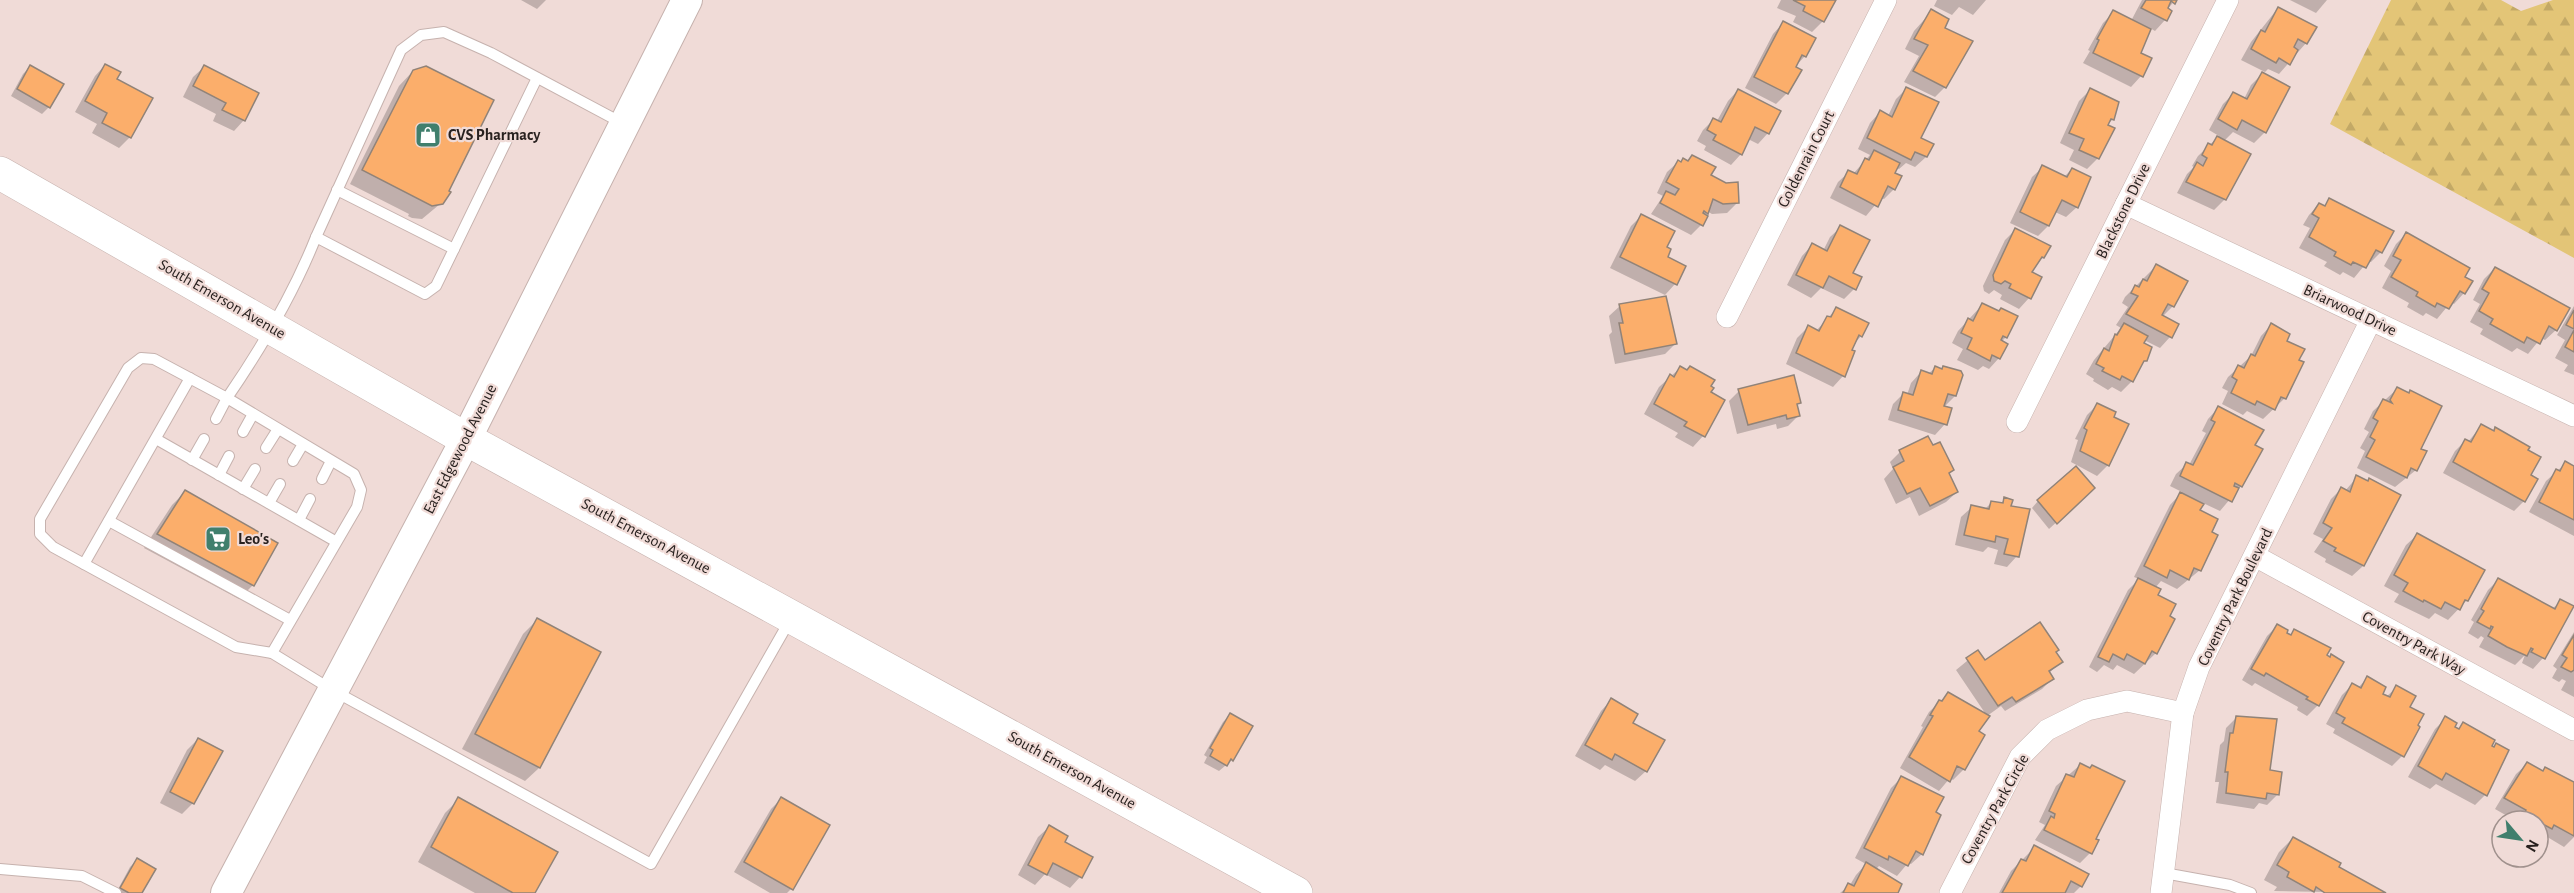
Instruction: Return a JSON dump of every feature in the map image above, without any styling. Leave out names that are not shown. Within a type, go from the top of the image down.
[{"type":"main road","name":"East Edgewood Avenue","points":[[226,893],[466,439],[687,0]]},
{"type":"main road","name":"South Emerson Avenue","points":[[0,173],[466,439],[1296,893]]},
{"type":"street","name":"Goldenrain Court","points":[[1727,317],[1886,0]]},
{"type":"street","name":"Blackstone Drive","points":[[2017,422],[2228,0]]},
{"type":"street","name":"Briarwood Drive","points":[[2126,204],[2574,416]]},
{"type":"street","name":"Coventry Park Boulevard","points":[[2163,883],[2184,713],[2199,668],[2372,320]]},
{"type":"street","name":"Coventry Park Way","points":[[2254,556],[2574,730]]},
{"type":"street","name":"Coventry Park Circle","points":[[1950,893],[2020,757],[2047,729],[2086,710],[2127,701],[2184,713]]},
{"type":"lane","points":[[216,419],[272,328],[304,268],[401,51],[421,34],[444,32],[491,53],[624,124]]},
{"type":"lane","points":[[316,237],[425,294],[436,286],[537,78]]},
{"type":"lane","points":[[337,190],[454,249]]},
{"type":"lane","points":[[272,653],[335,541],[357,507],[361,490],[354,474],[227,398],[154,359],[141,358],[128,368],[40,519],[40,534],[53,547],[236,647],[272,653],[334,691],[651,864],[793,616]]},
{"type":"lane","points":[[84,564],[190,378]]},
{"type":"lane","points":[[243,432],[253,414]]},
{"type":"lane","points":[[266,448],[278,429]]},
{"type":"lane","points":[[156,439],[335,541]]},
{"type":"lane","points":[[192,460],[204,439]]},
{"type":"lane","points":[[293,461],[303,444]]},
{"type":"lane","points":[[219,475],[229,456]]},
{"type":"lane","points":[[321,479],[331,461]]},
{"type":"lane","points":[[243,489],[255,469]]},
{"type":"lane","points":[[269,503],[280,484]]},
{"type":"lane","points":[[299,520],[310,500]]},
{"type":"lane","points":[[109,521],[290,620]]},
{"type":"lane","points":[[0,869],[82,876],[116,893]]},
{"type":"lane","points":[[2163,883],[2230,885],[2251,893]]},
{"type":"green space","points":[[2391,0],[2501,0],[2521,11],[2553,0],[2574,0],[2574,258],[2330,124]]},
{"type":"building","points":[[1793,0],[1836,0],[1824,22],[1803,11],[1805,6]]},
{"type":"building","points":[[2146,0],[2177,0],[2175,4],[2171,1],[2168,8],[2172,11],[2167,21],[2141,8]]},
{"type":"building","points":[[2278,7],[2317,27],[2307,44],[2298,39],[2294,47],[2298,50],[2290,65],[2279,58],[2276,63],[2251,49],[2261,30],[2265,32]]},
{"type":"building","points":[[1931,9],[1949,19],[1945,28],[1973,41],[1946,88],[1913,71],[1928,45],[1914,39]]},
{"type":"building","points":[[2113,10],[2151,29],[2141,53],[2152,58],[2143,77],[2093,53],[2099,40],[2097,39]]},
{"type":"building","points":[[1783,21],[1816,38],[1806,57],[1802,55],[1796,67],[1802,70],[1788,94],[1754,77]]},
{"type":"building","points":[[105,64],[121,72],[117,79],[153,98],[131,138],[102,123],[107,113],[85,101]]},
{"type":"building","points":[[30,65],[64,84],[50,108],[17,89]]},
{"type":"building","points":[[204,65],[259,93],[245,121],[222,110],[226,103],[193,86]]},
{"type":"building","name":"CVS Pharmacy","points":[[426,66],[494,100],[449,191],[451,192],[443,204],[432,206],[362,170],[413,70]]},
{"type":"building","points":[[2262,72],[2290,87],[2266,133],[2242,120],[2237,130],[2218,119],[2233,92],[2247,99]]},
{"type":"building","points":[[1906,87],[1939,102],[1921,138],[1934,144],[1927,157],[1915,152],[1911,160],[1867,138],[1880,110],[1892,117]]},
{"type":"building","points":[[2090,88],[2119,102],[2114,120],[2111,119],[2108,125],[2115,128],[2099,159],[2079,150],[2084,139],[2069,133]]},
{"type":"building","points":[[1738,89],[1781,111],[1769,134],[1755,127],[1742,155],[1713,140],[1716,135],[1707,130],[1713,118],[1721,122]]},
{"type":"building","points":[[2217,136],[2251,154],[2226,200],[2186,182],[2197,162],[2203,166],[2207,158],[2202,155],[2208,143],[2212,145]]},
{"type":"building","points":[[1874,150],[1900,163],[1895,173],[1902,176],[1895,190],[1888,186],[1878,207],[1840,187],[1848,170],[1857,174],[1865,158],[1869,160]]},
{"type":"building","points":[[1692,155],[1716,167],[1711,175],[1726,183],[1738,182],[1739,203],[1723,204],[1713,199],[1708,214],[1704,211],[1703,213],[1708,216],[1703,226],[1660,203],[1666,191],[1675,195],[1679,189],[1666,182],[1678,160],[1681,162],[1683,158],[1688,161]]},
{"type":"building","points":[[2042,165],[2067,177],[2072,168],[2091,177],[2078,208],[2062,200],[2049,226],[2020,212]]},
{"type":"building","points":[[2329,198],[2394,231],[2382,253],[2376,250],[2366,268],[2353,262],[2351,265],[2334,256],[2336,252],[2309,237],[2319,218],[2312,214],[2319,203],[2325,206]]},
{"type":"building","points":[[1641,214],[1675,231],[1667,247],[1671,249],[1668,257],[1686,266],[1677,285],[1620,257]]},
{"type":"building","points":[[1840,225],[1870,240],[1853,273],[1862,277],[1856,290],[1829,276],[1823,288],[1796,275],[1812,243],[1827,251]]},
{"type":"building","points":[[2015,228],[2051,246],[2032,272],[2042,277],[2031,299],[2009,288],[2011,284],[2005,281],[2001,284],[1994,281],[1993,275]]},
{"type":"building","points":[[2406,232],[2470,268],[2465,277],[2473,281],[2465,294],[2460,291],[2449,309],[2437,303],[2435,307],[2416,296],[2418,292],[2391,277],[2401,260],[2393,256]]},
{"type":"building","points":[[2156,264],[2188,281],[2174,307],[2168,304],[2162,315],[2179,324],[2172,338],[2126,314],[2138,296],[2131,293],[2135,285],[2139,287],[2143,279],[2147,281]]},
{"type":"building","points":[[2495,267],[2570,308],[2557,331],[2549,326],[2540,344],[2527,337],[2524,343],[2490,324],[2493,319],[2479,311],[2489,293],[2482,289]]},
{"type":"building","points":[[1666,296],[1677,344],[1625,354],[1619,323],[1623,323],[1619,304]]},
{"type":"building","points":[[1982,303],[2018,316],[2007,338],[2003,336],[2001,340],[2008,344],[2000,359],[1992,355],[1990,361],[1967,349],[1972,338],[1961,333],[1968,318],[1973,321]]},
{"type":"building","points":[[1836,307],[1869,323],[1862,337],[1859,335],[1852,350],[1855,351],[1845,377],[1796,353],[1808,325],[1819,331],[1827,316],[1831,317]]},
{"type":"building","points":[[2574,310],[2574,329],[2566,325]]},
{"type":"building","points":[[2124,323],[2148,336],[2144,343],[2152,347],[2147,361],[2144,361],[2133,382],[2122,376],[2120,380],[2102,371],[2104,368],[2096,364],[2104,348],[2109,351],[2115,334],[2117,335]]},
{"type":"building","points":[[2271,323],[2290,334],[2287,341],[2305,349],[2299,360],[2304,362],[2286,399],[2281,397],[2275,410],[2257,401],[2255,405],[2231,393],[2237,380],[2232,377],[2238,365],[2244,368],[2251,354],[2255,356]]},
{"type":"building","points":[[2574,330],[2574,352],[2565,347]]},
{"type":"building","points":[[1680,366],[1687,370],[1690,366],[1715,380],[1711,386],[1714,388],[1711,392],[1725,400],[1705,437],[1684,426],[1687,422],[1654,404],[1670,374],[1674,377]]},
{"type":"building","points":[[1935,366],[1961,371],[1963,375],[1956,396],[1948,394],[1944,406],[1952,408],[1947,425],[1898,410],[1903,392],[1913,395],[1921,370],[1932,374]]},
{"type":"building","points":[[1794,375],[1801,403],[1797,404],[1800,416],[1787,419],[1786,415],[1748,425],[1738,389]]},
{"type":"building","points":[[2397,387],[2409,393],[2410,390],[2442,406],[2421,449],[2427,451],[2417,471],[2411,468],[2407,478],[2366,457],[2375,440],[2370,437],[2378,421],[2373,418],[2383,399],[2392,403],[2390,400]]},
{"type":"building","points":[[2097,403],[2116,412],[2114,417],[2129,424],[2109,466],[2080,451],[2087,430],[2084,428]]},
{"type":"building","points":[[2218,406],[2264,430],[2255,445],[2263,449],[2242,487],[2235,483],[2234,486],[2239,488],[2232,502],[2180,476],[2186,462],[2193,465],[2215,422],[2211,420]]},
{"type":"building","points":[[2481,424],[2494,431],[2495,427],[2530,447],[2528,450],[2541,457],[2531,475],[2538,479],[2525,502],[2453,462],[2465,439],[2471,442]]},
{"type":"building","points":[[1928,436],[1933,445],[1940,442],[1954,470],[1949,473],[1958,492],[1930,506],[1920,488],[1907,494],[1893,467],[1904,461],[1899,450]]},
{"type":"building","points":[[2565,461],[2574,466],[2574,520],[2539,502],[2556,469],[2560,471]]},
{"type":"building","points":[[2076,466],[2095,488],[2057,524],[2037,500]]},
{"type":"building","points":[[2356,475],[2368,481],[2369,478],[2401,495],[2364,566],[2334,551],[2336,548],[2323,541],[2332,528],[2323,523],[2341,487],[2350,492]]},
{"type":"building","name":"Leo's","points":[[185,490],[278,543],[254,586],[157,534]]},
{"type":"building","points":[[2180,492],[2204,504],[2200,510],[2218,519],[2212,532],[2218,535],[2201,571],[2194,568],[2189,580],[2170,570],[2167,578],[2144,566]]},
{"type":"building","points":[[2004,497],[2013,500],[2011,506],[2030,509],[2019,557],[2004,554],[2008,539],[1996,536],[1995,542],[1964,535],[1971,505],[1989,509],[1991,501],[2003,503]]},
{"type":"building","points":[[2417,533],[2485,570],[2468,601],[2465,600],[2460,610],[2445,602],[2441,609],[2424,600],[2423,602],[2403,591],[2408,583],[2394,575]]},
{"type":"building","points":[[2138,578],[2161,589],[2158,595],[2176,604],[2170,616],[2175,619],[2157,654],[2152,651],[2145,664],[2127,654],[2124,660],[2113,654],[2109,662],[2098,657]]},
{"type":"building","points":[[2498,578],[2555,609],[2560,599],[2574,606],[2545,659],[2531,652],[2533,649],[2531,648],[2527,656],[2507,647],[2488,636],[2493,627],[2491,626],[2490,629],[2477,622],[2484,611],[2481,609]]},
{"type":"building","points":[[537,618],[601,652],[540,768],[475,734]]},
{"type":"building","points":[[2040,622],[2059,650],[2056,652],[2063,662],[2049,671],[2054,679],[2016,702],[2012,697],[1998,706],[1966,658],[1978,650],[1985,660]]},
{"type":"building","points":[[2277,624],[2288,630],[2287,633],[2291,635],[2294,629],[2331,648],[2327,655],[2330,657],[2331,654],[2344,662],[2319,706],[2306,699],[2308,697],[2266,673],[2264,676],[2251,669]]},
{"type":"building","points":[[2574,635],[2574,670],[2571,672],[2561,667],[2567,658],[2562,655]]},
{"type":"building","points":[[2367,676],[2386,687],[2383,694],[2390,697],[2396,685],[2416,696],[2410,707],[2424,714],[2418,725],[2420,727],[2404,757],[2342,723],[2345,718],[2336,713],[2352,683],[2361,688]]},
{"type":"building","points":[[1948,692],[1990,716],[1979,731],[1985,735],[1965,770],[1957,766],[1950,782],[1909,757],[1933,716],[1930,715],[1939,700],[1942,701]]},
{"type":"building","points":[[1611,698],[1638,714],[1633,723],[1665,740],[1647,772],[1615,754],[1612,760],[1585,745]]},
{"type":"building","points":[[1230,713],[1253,726],[1233,761],[1231,759],[1227,766],[1210,756],[1213,750],[1210,748]]},
{"type":"building","points":[[2236,716],[2277,719],[2270,770],[2282,772],[2279,795],[2267,793],[2266,799],[2226,793],[2228,772],[2225,772],[2230,733],[2233,733]]},
{"type":"building","points":[[2445,716],[2457,723],[2455,727],[2459,729],[2463,722],[2495,740],[2492,746],[2494,747],[2496,743],[2509,750],[2487,796],[2446,773],[2442,780],[2418,766]]},
{"type":"building","points":[[198,738],[223,751],[194,804],[170,792]]},
{"type":"building","points":[[2527,762],[2543,771],[2545,767],[2574,782],[2574,836],[2554,825],[2552,829],[2550,828],[2550,809],[2524,809],[2504,798]]},
{"type":"building","points":[[2080,763],[2090,768],[2092,765],[2125,781],[2096,839],[2099,840],[2092,854],[2044,830],[2051,816],[2054,818],[2055,814],[2049,811],[2066,774],[2074,777]]},
{"type":"building","points":[[1901,776],[1944,797],[1936,812],[1941,815],[1923,855],[1916,851],[1908,866],[1889,856],[1888,860],[1864,848]]},
{"type":"building","points":[[458,797],[558,852],[535,893],[513,893],[431,847]]},
{"type":"building","points":[[781,797],[830,825],[793,890],[744,862]]},
{"type":"building","points":[[1049,825],[1068,836],[1065,842],[1093,857],[1082,878],[1053,863],[1047,875],[1028,865]]},
{"type":"building","points":[[2293,837],[2341,863],[2339,867],[2386,893],[2325,893],[2316,887],[2314,892],[2287,877],[2289,872],[2277,865]]},
{"type":"building","points":[[2034,845],[2089,874],[2082,887],[2071,881],[2065,893],[2002,893],[2021,859],[2026,861]]},
{"type":"building","points":[[137,858],[156,869],[142,893],[129,893],[120,888]]},
{"type":"building","points":[[1866,862],[1902,884],[1898,893],[1843,893],[1848,883],[1854,886]]},
{"type":"place","name":"CVS Pharmacy","points":[[428,135]]},
{"type":"place","name":"Leo's","points":[[218,539]]}]
